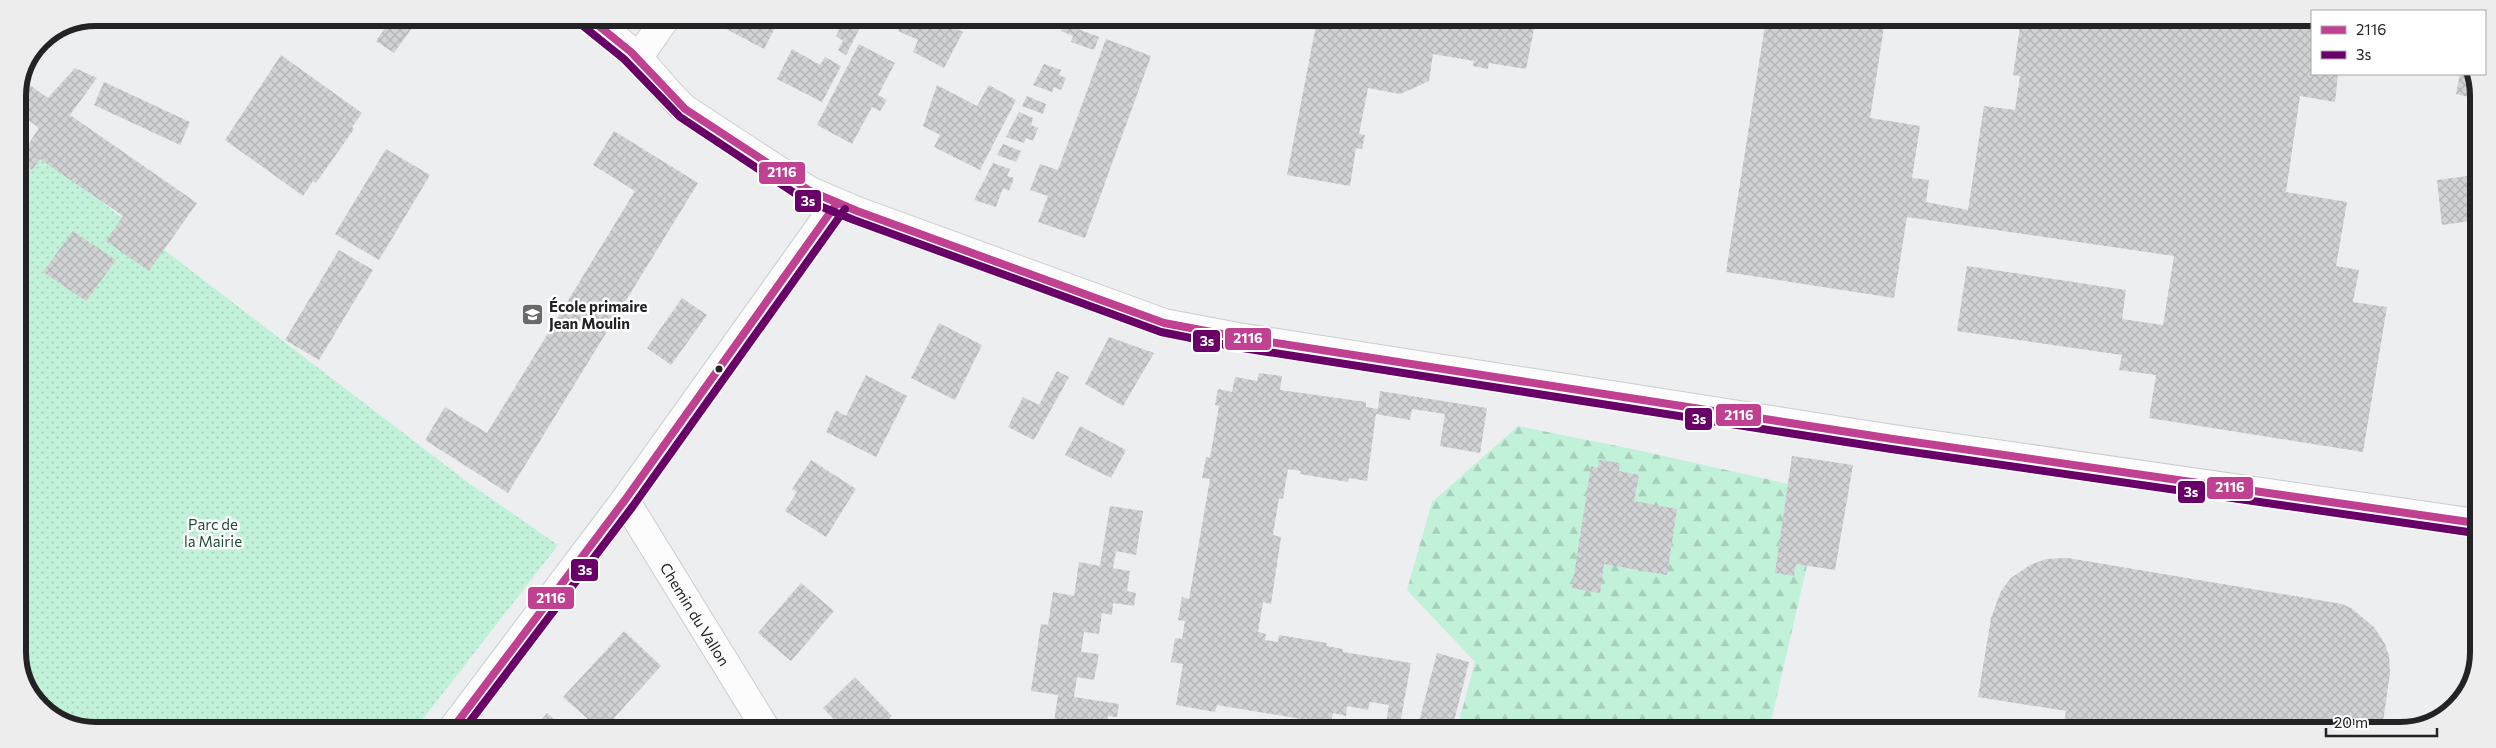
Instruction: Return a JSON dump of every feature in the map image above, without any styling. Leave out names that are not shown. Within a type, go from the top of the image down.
[{"type":"street","points":[[600,26],[638,58],[669,94],[685,109],[810,190],[837,203],[1147,317],[1192,328],[1893,439],[2470,522]]},
{"type":"street","points":[[638,58],[660,26]]},
{"type":"street","points":[[458,722],[625,500],[837,203]]},
{"type":"street","name":"Chemin du Vallon","points":[[625,500],[762,722]]},
{"type":"green space","name":"Parc de la Mairie","points":[[26,144],[470,484],[558,545],[421,722],[96,722],[78,719],[57,710],[44,698],[36,687],[26,657]]},
{"type":"green space","points":[[1518,426],[1637,450],[1824,492],[1771,722],[1459,722],[1475,662],[1407,590],[1432,502]]},
{"type":"building","points":[[386,26],[413,26],[394,53],[376,41]]},
{"type":"building","points":[[721,26],[776,26],[764,49]]},
{"type":"building","points":[[841,26],[861,26],[846,55],[838,50],[843,41],[836,36]]},
{"type":"building","points":[[900,26],[952,26],[963,32],[944,68],[913,52],[918,40],[898,31]]},
{"type":"building","points":[[1064,26],[1070,26],[1099,37],[1094,50],[1071,42],[1073,36],[1061,31]]},
{"type":"building","points":[[1316,26],[1535,26],[1526,69],[1489,63],[1488,69],[1473,66],[1474,61],[1433,54],[1429,81],[1400,94],[1368,88],[1359,134],[1365,135],[1362,149],[1356,148],[1350,186],[1287,175]]},
{"type":"building","points":[[1765,26],[1884,26],[1870,118],[1920,126],[1912,178],[1929,180],[1926,202],[1968,210],[1984,106],[2015,110],[2020,76],[2013,75],[2020,26],[2311,26],[2311,75],[2338,75],[2335,102],[2300,96],[2286,192],[2347,202],[2336,266],[2359,270],[2353,302],[2387,307],[2363,452],[2149,418],[2156,375],[2119,370],[2122,355],[1957,331],[1967,266],[2126,290],[2122,319],[2163,325],[2174,256],[1907,217],[1894,298],[1726,272]]},
{"type":"building","points":[[1106,39],[1151,56],[1085,238],[1038,222],[1048,196],[1030,190],[1040,164],[1058,170]]},
{"type":"building","points":[[859,44],[895,63],[878,95],[887,100],[880,111],[872,107],[852,144],[817,125]]},
{"type":"building","points":[[792,49],[820,65],[825,57],[841,66],[822,102],[777,79]]},
{"type":"building","points":[[281,55],[362,113],[352,127],[354,129],[316,183],[313,181],[303,196],[225,140]]},
{"type":"building","points":[[1044,64],[1061,70],[1059,75],[1066,78],[1061,90],[1054,87],[1052,92],[1033,85]]},
{"type":"building","points":[[75,68],[97,78],[70,115],[197,203],[149,271],[106,241],[123,216],[40,159],[32,170],[26,166],[26,148],[39,128],[26,118],[28,84],[48,98]]},
{"type":"building","points":[[2460,75],[2466,75],[2470,97],[2456,94]]},
{"type":"building","points":[[104,82],[190,122],[180,145],[94,105]]},
{"type":"building","points":[[937,85],[977,106],[989,85],[1016,100],[980,170],[934,147],[940,135],[923,126]]},
{"type":"building","points":[[1027,96],[1046,104],[1043,114],[1022,106]]},
{"type":"building","points":[[1019,112],[1033,118],[1031,125],[1038,128],[1033,141],[1026,138],[1024,143],[1006,137]]},
{"type":"building","points":[[614,131],[698,183],[508,493],[425,440],[445,407],[487,433],[635,191],[593,165]]},
{"type":"building","points":[[1003,144],[1021,151],[1016,162],[997,155]]},
{"type":"building","points":[[386,149],[430,175],[379,260],[335,234]]},
{"type":"building","points":[[993,163],[1010,169],[1007,176],[1014,178],[1009,191],[1003,188],[996,207],[974,200]]},
{"type":"building","points":[[2470,176],[2470,221],[2442,225],[2437,180]]},
{"type":"building","points":[[73,231],[116,260],[86,301],[43,272]]},
{"type":"building","points":[[339,250],[373,270],[319,360],[285,340]]},
{"type":"building","points":[[682,298],[707,315],[671,365],[647,348]]},
{"type":"building","points":[[939,323],[982,345],[955,400],[911,378]]},
{"type":"building","points":[[1109,337],[1154,353],[1123,406],[1085,384]]},
{"type":"building","points":[[1057,371],[1069,377],[1034,440],[1008,427],[1023,397],[1039,405]]},
{"type":"building","points":[[1259,373],[1282,376],[1280,390],[1366,402],[1366,407],[1378,409],[1380,391],[1487,408],[1480,453],[1440,446],[1445,414],[1412,409],[1410,420],[1376,414],[1367,481],[1349,478],[1348,482],[1300,474],[1301,471],[1288,469],[1283,499],[1279,498],[1273,535],[1281,537],[1271,604],[1263,602],[1258,632],[1266,634],[1265,640],[1278,642],[1279,635],[1327,643],[1326,646],[1343,649],[1343,652],[1411,663],[1400,722],[1386,722],[1389,705],[1370,702],[1368,710],[1347,706],[1346,716],[1333,713],[1331,722],[1319,722],[1217,705],[1215,712],[1176,705],[1183,664],[1171,662],[1175,638],[1182,639],[1185,621],[1178,620],[1182,597],[1189,599],[1210,479],[1202,478],[1206,457],[1210,458],[1219,406],[1215,405],[1218,389],[1232,392],[1235,377],[1257,381]]},
{"type":"building","points":[[866,375],[907,396],[876,457],[826,432],[836,410],[846,416]]},
{"type":"building","points":[[1080,426],[1126,450],[1111,478],[1065,455]]},
{"type":"building","points":[[1792,456],[1853,465],[1835,570],[1796,564],[1794,576],[1775,573]]},
{"type":"building","points":[[811,460],[856,489],[826,537],[785,511],[797,492],[792,489]]},
{"type":"building","points":[[1599,460],[1620,463],[1619,471],[1639,475],[1634,501],[1677,509],[1667,575],[1604,564],[1600,593],[1572,588],[1591,466],[1598,468]]},
{"type":"building","points":[[1110,506],[1143,511],[1136,555],[1116,551],[1113,568],[1130,571],[1127,591],[1136,593],[1134,606],[1113,603],[1112,615],[1102,613],[1099,634],[1084,632],[1081,652],[1099,654],[1094,680],[1077,677],[1074,697],[1119,704],[1117,717],[1108,716],[1107,722],[1054,722],[1058,695],[1031,691],[1041,624],[1048,625],[1053,592],[1074,596],[1079,562],[1100,566]]},
{"type":"building","points":[[2068,558],[2342,604],[2351,608],[2374,627],[2385,644],[2389,656],[2390,673],[2383,722],[2064,722],[2066,711],[1978,697],[1991,618],[2001,591],[2011,578],[2030,565],[2046,559]]},
{"type":"building","points":[[801,583],[834,611],[791,661],[758,633]]},
{"type":"building","points":[[624,631],[661,666],[610,722],[591,722],[563,697]]},
{"type":"building","points":[[1437,653],[1469,662],[1454,722],[1419,722]]},
{"type":"building","points":[[855,677],[892,716],[886,722],[836,722],[823,708]]},
{"type":"building","points":[[547,713],[557,722],[539,722]]},
{"type":"transit line","name":"3s","points":[[583,26],[624,59],[680,117],[805,200],[854,220],[1161,332],[1236,347],[1891,449],[2470,532]]},
{"type":"transit line","name":"2116","points":[[599,26],[631,52],[685,109],[810,191],[857,211],[1164,323],[1238,337],[1893,439],[2470,522]]},
{"type":"transit line","name":"2116","points":[[458,722],[625,500],[837,203]]},
{"type":"transit line","name":"3s","points":[[470,722],[633,506],[845,209]]},
{"type":"place","name":"École primaire Jean Moulin","points":[[533,315]]}]
